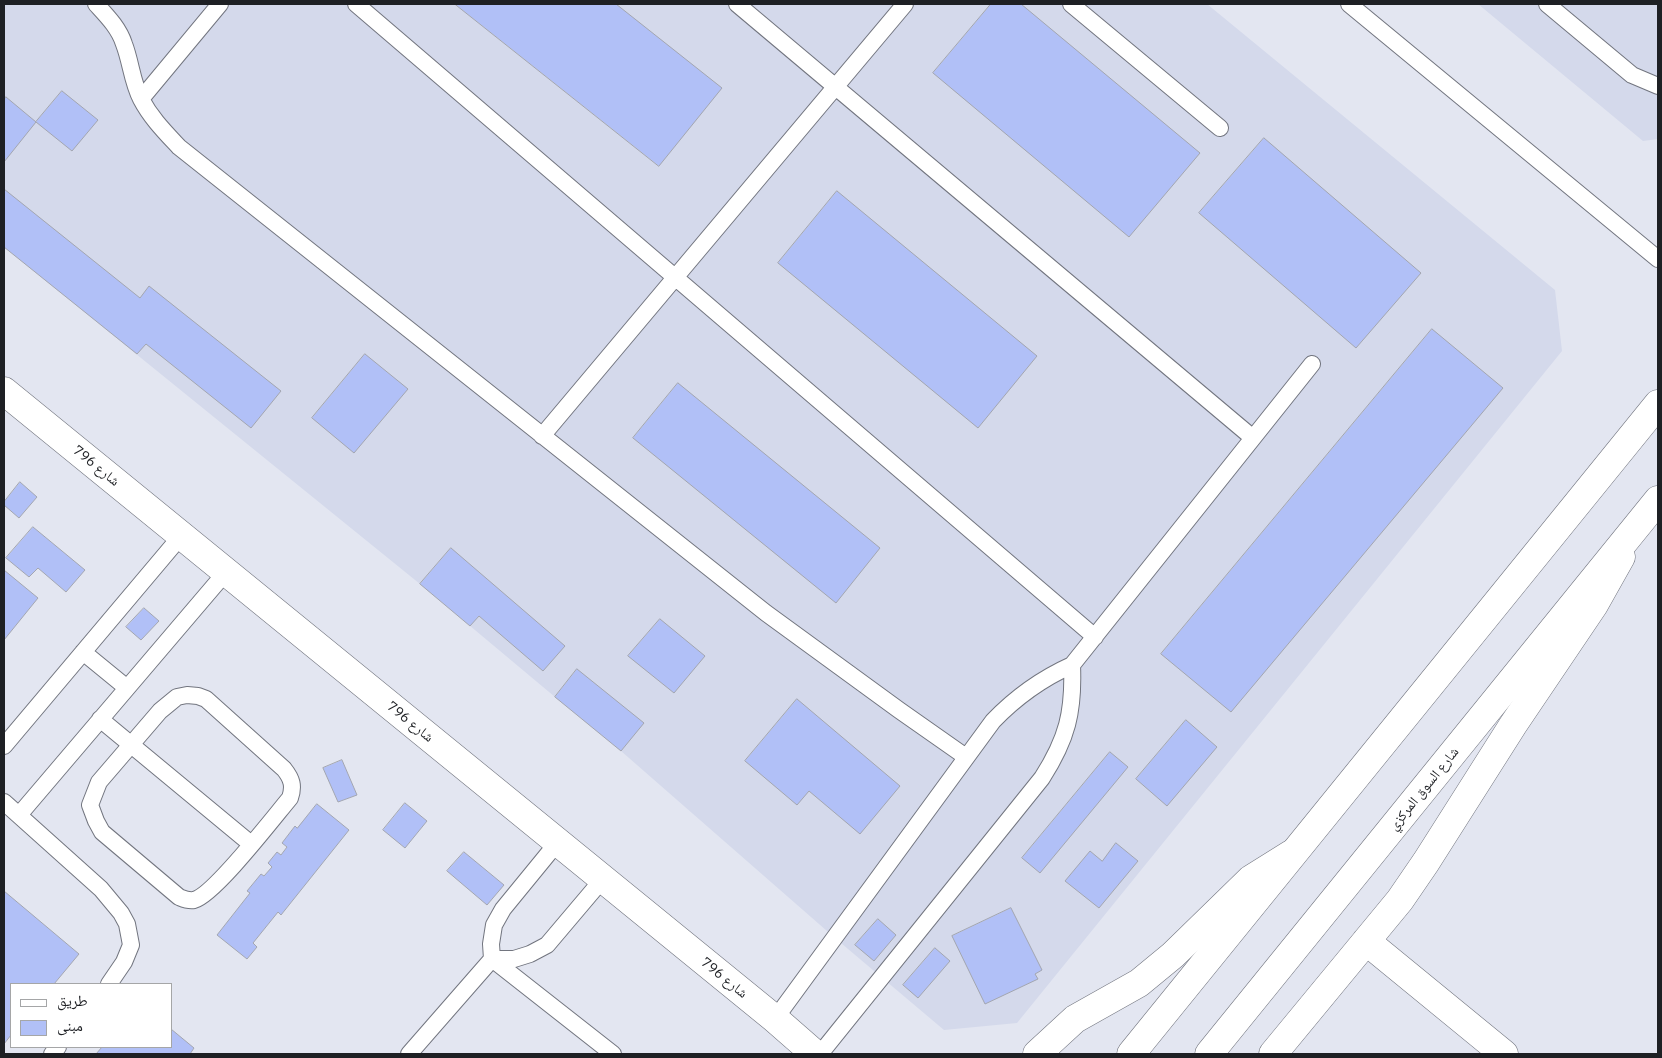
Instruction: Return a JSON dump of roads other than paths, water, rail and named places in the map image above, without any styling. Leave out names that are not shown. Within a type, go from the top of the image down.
[{"type":"street","name":"شارع 796","points":[[4,391],[775,1019],[815,1054]]},
{"type":"street","points":[[1131,1054],[1658,404]]},
{"type":"street","name":"شارع السوق المركزي","points":[[1209,1054],[1658,500]]},
{"type":"street","name":"شارع السوق المركزي","points":[[1273,1054],[1400,900],[1489,761],[1604,589],[1639,524]]},
{"type":"street","points":[[1037,1054],[1075,1019],[1139,983],[1173,955],[1251,879],[1297,850]]},
{"type":"street","points":[[1366,941],[1504,1054]]},
{"type":"lane","points":[[96,4],[112,21],[124,44],[130,69],[141,99],[157,125],[179,147],[766,614],[966,757]]},
{"type":"lane","points":[[141,99],[220,4]]},
{"type":"lane","points":[[356,4],[1095,636]]},
{"type":"lane","points":[[737,4],[1253,438]]},
{"type":"lane","points":[[542,436],[905,4]]},
{"type":"lane","points":[[1071,4],[1220,128]]},
{"type":"lane","points":[[1350,4],[1658,259]]},
{"type":"lane","points":[[1547,4],[1632,76],[1658,86]]},
{"type":"lane","points":[[775,1019],[993,721],[1010,703],[1036,684],[1072,665],[1312,364]]},
{"type":"lane","points":[[4,746],[181,536]]},
{"type":"lane","points":[[19,815],[226,572]]},
{"type":"lane","points":[[83,652],[127,688]]},
{"type":"lane","points":[[820,1054],[1042,778],[1054,758],[1070,713],[1073,689],[1072,665]]},
{"type":"lane","points":[[187,695],[198,696],[206,699],[284,769],[291,778],[293,790],[290,798],[222,878],[195,900],[186,900],[179,897],[102,832],[96,821],[90,805],[98,782],[131,744],[160,710],[177,697],[187,695]]},
{"type":"lane","points":[[100,719],[251,844]]},
{"type":"lane","points":[[4,802],[101,889],[121,913],[127,924],[131,945],[124,962],[111,983]]},
{"type":"lane","points":[[409,1054],[492,959],[491,944],[494,925],[498,917],[557,843]]},
{"type":"lane","points":[[492,959],[514,959],[530,954],[547,945],[602,880]]},
{"type":"lane","points":[[492,959],[613,1054]]}]
